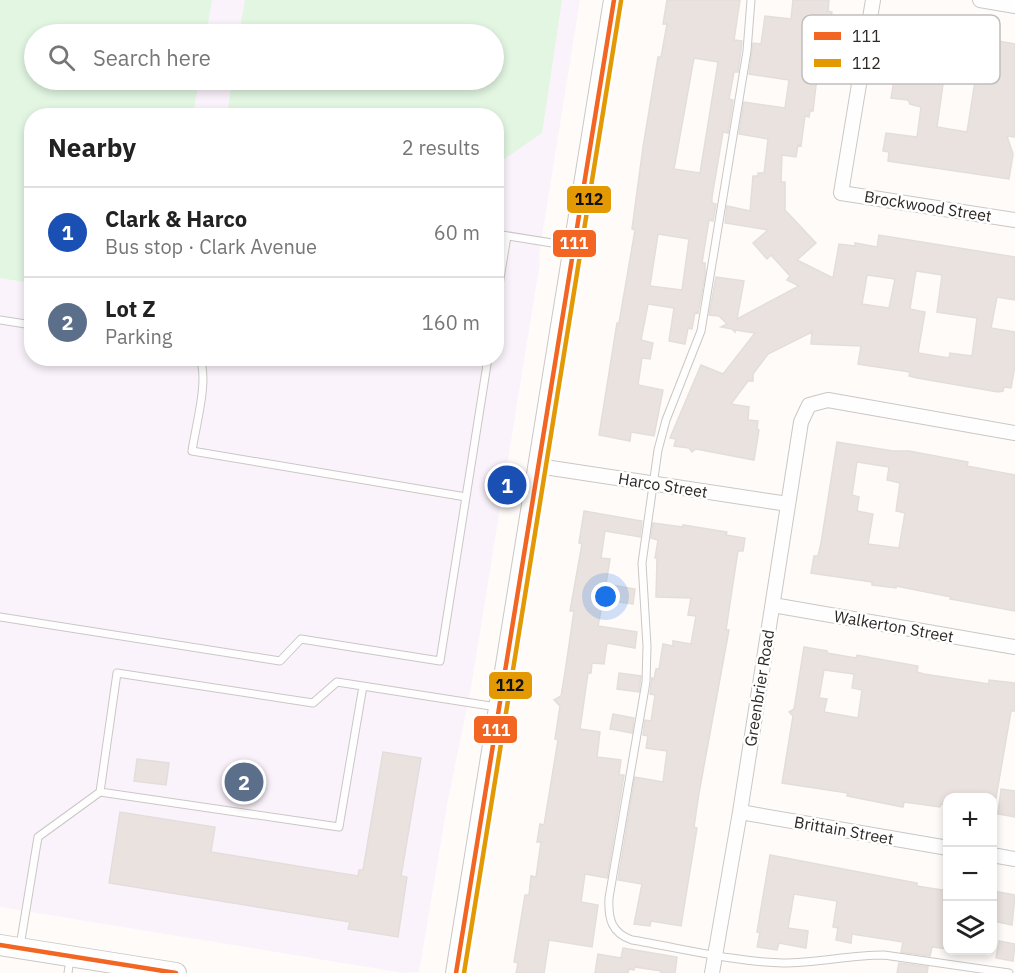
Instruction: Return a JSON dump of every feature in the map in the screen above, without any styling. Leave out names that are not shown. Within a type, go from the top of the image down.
[{"type":"main road","points":[[456,973],[614,0]]},
{"type":"main road","points":[[6,948],[69,964],[176,973]]},
{"type":"street","name":"Brockwood Street","points":[[871,15],[873,0]]},
{"type":"street","points":[[980,0],[1015,6]]},
{"type":"street","name":"Brockwood Street","points":[[859,84],[841,193],[1015,220]]},
{"type":"street","name":"Greenbrier Road","points":[[712,973],[740,812],[801,422],[809,405],[828,400],[1015,433]]},
{"type":"street","name":"Harco Street","points":[[538,466],[788,504]]},
{"type":"street","name":"Walkerton Street","points":[[772,605],[1015,647]]},
{"type":"street","name":"Brittain Street","points":[[740,812],[943,847]]},
{"type":"street","points":[[997,856],[1015,859]]},
{"type":"lane","points":[[751,0],[747,51],[701,331],[666,420],[657,450],[642,563],[647,646],[646,682],[608,916],[613,927],[623,937],[715,954],[783,963],[884,955],[1009,973]]},
{"type":"lane","points":[[504,235],[574,246]]},
{"type":"lane","points":[[504,254],[507,236]]},
{"type":"lane","points":[[0,320],[24,324]]},
{"type":"lane","points":[[203,366],[204,376],[192,451],[466,497]]},
{"type":"lane","points":[[0,617],[280,661],[301,639],[440,661],[487,366]]},
{"type":"lane","points":[[100,792],[117,673],[312,703],[337,682],[499,707]]},
{"type":"lane","points":[[6,948],[38,837],[100,792],[339,828],[363,686]]},
{"type":"shaded area","points":[[0,0],[580,0],[471,688],[448,800],[419,972],[404,973],[0,907]]},
{"type":"green space","points":[[0,0],[212,0],[208,24],[24,24],[24,90],[197,90],[194,108],[24,108],[24,282],[0,278]]},
{"type":"green space","points":[[245,0],[562,0],[542,133],[504,159],[504,108],[228,108],[231,90],[504,90],[504,24],[241,24]]},
{"type":"building","points":[[667,0],[740,0],[734,40],[742,41],[741,50],[738,72],[734,72],[729,99],[733,100],[728,133],[723,132],[712,197],[712,203],[716,204],[713,221],[709,220],[702,263],[705,263],[705,275],[698,313],[695,312],[692,329],[688,328],[685,344],[669,341],[674,308],[648,304],[641,340],[653,343],[650,359],[642,358],[638,385],[663,390],[654,436],[631,432],[630,441],[599,435],[635,230],[632,229],[643,147],[658,57],[661,57],[667,24],[663,24]],"holes":[[[694,58],[718,62],[700,173],[674,169]],[[658,234],[689,239],[682,290],[650,286]]]},
{"type":"building","points":[[793,0],[829,0],[828,11],[832,12],[831,15],[802,15],[802,84],[816,84],[813,111],[810,111],[809,117],[805,116],[801,146],[798,145],[796,157],[782,155],[781,182],[785,182],[785,210],[816,243],[797,260],[833,278],[839,244],[855,246],[855,243],[877,247],[879,235],[1015,257],[1015,300],[997,297],[991,328],[1015,332],[1015,365],[1011,388],[1004,387],[1003,391],[998,392],[917,378],[909,376],[910,372],[858,364],[861,346],[811,344],[812,332],[768,354],[753,374],[753,381],[748,381],[731,404],[749,407],[748,420],[758,421],[757,429],[759,430],[754,460],[696,449],[692,452],[689,448],[674,446],[676,439],[670,438],[701,365],[723,374],[755,333],[735,330],[735,332],[732,329],[721,327],[727,324],[719,316],[709,315],[716,277],[744,281],[737,319],[799,286],[787,280],[790,276],[771,255],[767,259],[753,243],[768,230],[725,223],[727,206],[750,211],[753,176],[764,173],[768,139],[739,134],[744,102],[785,108],[789,80],[749,74],[753,43],[761,44],[765,16],[791,19]],"holes":[[[916,271],[942,275],[937,312],[977,318],[972,356],[950,353],[949,358],[918,353],[925,312],[910,309]],[[867,275],[895,279],[889,308],[862,304]]]},
{"type":"building","points":[[1000,41],[1015,44],[1015,137],[1007,136],[1013,154],[1009,179],[888,161],[889,152],[883,151],[886,133],[917,137],[921,107],[910,104],[908,100],[891,98],[893,84],[943,84],[937,127],[967,132],[975,84],[1000,84]]},
{"type":"building","points":[[837,442],[893,451],[909,451],[968,462],[967,466],[1015,475],[1015,611],[896,586],[896,588],[872,585],[872,582],[811,573],[814,556],[818,556]],"holes":[[[857,462],[889,467],[887,480],[900,483],[896,511],[905,513],[899,548],[868,544],[873,514],[857,511],[859,497],[852,495]]]},
{"type":"building","points":[[584,511],[642,521],[640,537],[605,531],[601,558],[610,559],[606,584],[635,589],[633,604],[603,600],[598,626],[637,632],[635,648],[607,643],[604,664],[592,663],[591,673],[588,673],[580,729],[600,732],[597,757],[621,760],[619,775],[624,775],[607,878],[585,874],[581,902],[598,905],[592,947],[549,940],[544,973],[516,973],[518,963],[514,962],[525,895],[529,895],[531,876],[536,877],[541,842],[537,842],[540,824],[544,825],[558,740],[555,739],[560,706],[554,700],[561,696],[565,672],[574,611],[570,611],[582,544],[579,543]]},
{"type":"building","points":[[653,523],[727,532],[726,535],[745,538],[743,551],[738,551],[726,630],[729,630],[699,793],[694,827],[697,828],[681,926],[651,921],[650,926],[634,924],[642,884],[618,880],[635,777],[663,782],[667,751],[646,748],[648,736],[643,735],[645,720],[651,721],[655,695],[650,694],[652,678],[654,679],[656,669],[659,669],[663,644],[673,646],[673,641],[691,644],[696,616],[688,615],[691,598],[656,597],[657,558],[655,558],[658,540],[651,538]]},
{"type":"building","points":[[804,647],[856,658],[857,655],[918,666],[917,672],[924,674],[989,684],[989,680],[1015,683],[1015,711],[1011,711],[997,793],[943,793],[943,804],[940,807],[904,802],[903,807],[847,796],[848,793],[782,783],[793,716],[789,712],[794,709]],"holes":[[[824,670],[854,674],[852,688],[862,690],[858,718],[824,712],[827,699],[819,698]]]},
{"type":"building","points":[[619,673],[641,676],[639,692],[617,689]]},
{"type":"building","points":[[613,714],[634,718],[632,733],[610,729]]},
{"type":"building","points":[[383,752],[421,758],[401,876],[407,877],[398,937],[348,929],[350,922],[109,883],[120,812],[215,827],[211,852],[358,876],[359,870],[363,870]]},
{"type":"building","points":[[137,759],[169,763],[166,785],[134,781]]},
{"type":"building","points":[[1001,789],[1015,791],[1015,817],[998,814]]},
{"type":"building","points":[[770,855],[917,883],[917,886],[943,890],[943,948],[932,947],[930,956],[901,952],[903,942],[852,934],[851,943],[836,940],[838,928],[833,927],[837,901],[794,894],[788,928],[808,931],[806,948],[779,943],[777,950],[757,947],[760,933],[757,932]]},
{"type":"building","points":[[997,892],[1015,895],[1012,925],[997,922]]},
{"type":"building","points":[[999,941],[1015,944],[1013,961],[996,958]]},
{"type":"building","points":[[623,948],[677,957],[675,973],[661,973],[661,971],[635,967],[634,970],[629,969],[628,973],[595,973],[598,954],[621,958]]},
{"type":"building","points":[[899,963],[928,967],[927,973],[897,973]]},
{"type":"transit line","name":"111","points":[[456,973],[614,0]]},
{"type":"transit line","name":"112","points":[[464,973],[621,1]]},
{"type":"transit line","name":"111","points":[[0,945],[176,973]]},
{"type":"place","name":"Clark & Harco","points":[[507,485]]},
{"type":"place","name":"Lot Z","points":[[244,782]]}]
